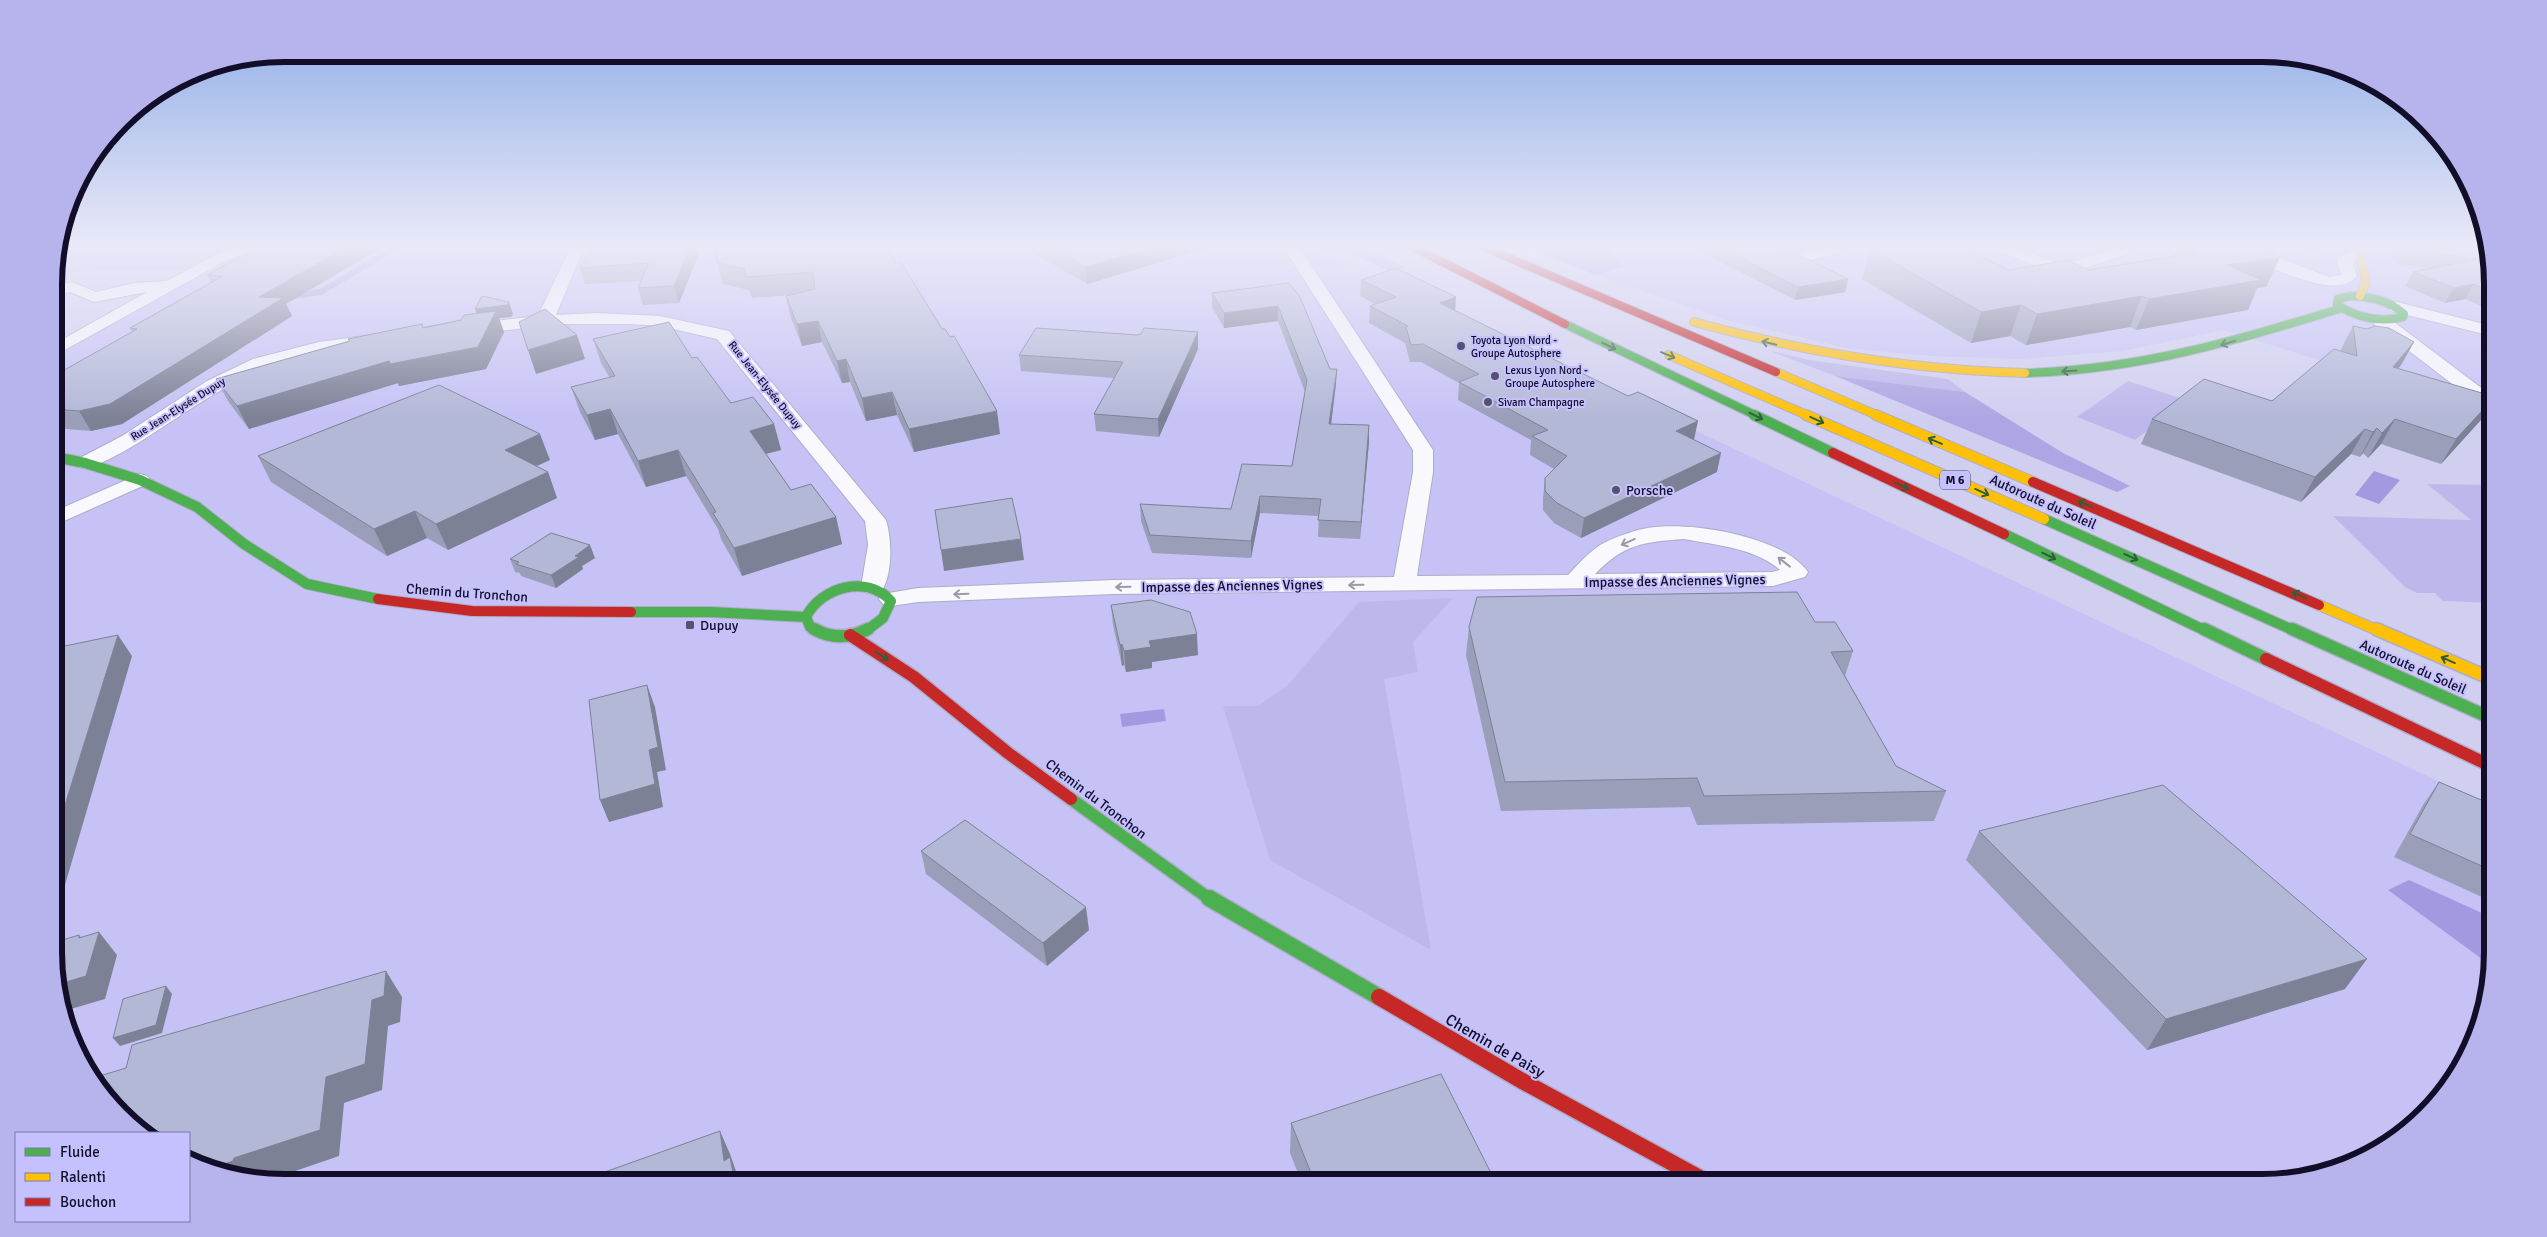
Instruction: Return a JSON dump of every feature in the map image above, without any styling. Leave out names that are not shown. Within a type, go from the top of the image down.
[{"type":"main road","points":[[1523,303],[1590,337],[2484,763]]},
{"type":"main road","points":[[1549,303],[1561,308]]},
{"type":"main road","name":"Autoroute du Soleil","points":[[1614,303],[2484,676]]},
{"type":"main road","points":[[1642,303],[1663,311]]},
{"type":"main road","points":[[2337,303],[2342,308],[2359,316],[2380,320],[2403,317],[2404,314],[2391,304],[2386,303]]},
{"type":"main road","points":[[1679,317],[1754,340],[1816,354],[1914,369],[1995,374],[2067,372],[2142,363],[2224,345],[2342,308]]},
{"type":"main road","name":"Autoroute du Soleil","points":[[1662,352],[2265,616],[2484,715]]},
{"type":"main road","name":"Chemin du Tronchon","points":[[62,458],[85,463],[140,480],[197,507],[244,544],[307,584],[411,606],[533,613],[672,612],[806,617]]},
{"type":"main road","points":[[834,590],[872,591],[892,605],[890,613],[878,630],[831,636],[815,631],[810,627],[806,617],[810,602],[834,590]]},
{"type":"main road","name":"Chemin du Tronchon","points":[[672,612],[787,604]]},
{"type":"main road","name":"Chemin du Tronchon","points":[[850,635],[914,677],[1008,753],[1124,840],[1203,895],[1267,934]]},
{"type":"main road","name":"Chemin du Tronchon","points":[[892,649],[914,677]]},
{"type":"main road","name":"Chemin de Paisy","points":[[1267,934],[1524,1082],[1694,1175]]},
{"type":"street","points":[[62,347],[141,303]]},
{"type":"street","points":[[545,320],[553,303]]},
{"type":"street","points":[[1328,303],[1424,450],[1423,472],[1404,584]]},
{"type":"street","points":[[2391,304],[2484,329]]},
{"type":"street","name":"Rue Jean-Elysée Dupuy","points":[[447,331],[545,320],[619,316],[692,324],[724,335],[876,520],[880,531],[880,542],[872,558],[872,591]]},
{"type":"street","points":[[2380,320],[2484,399]]},
{"type":"street","name":"Rue Jean-Elysée Dupuy","points":[[85,463],[129,440],[214,385],[259,363],[319,347],[388,338]]},
{"type":"street","points":[[62,516],[140,480]]},
{"type":"street","name":"Impasse des Anciennes Vignes","points":[[872,591],[918,595],[1114,587],[1574,582],[1773,579],[1797,572],[1779,557],[1742,543],[1684,532],[1644,535],[1604,552],[1574,582]]},
{"type":"shaded area","points":[[149,303],[1424,303],[2484,803],[2484,967],[2477,1010],[2468,1037],[2447,1076],[2429,1099],[2397,1129],[2373,1145],[2334,1163],[2291,1173],[2277,1174],[285,1175],[256,1173],[227,1167],[190,1153],[190,1132],[121,1102],[118,1099],[100,1076],[79,1037],[70,1010],[64,981],[62,952],[62,350]]},
{"type":"shaded area","points":[[1677,303],[2484,303],[2484,406],[2451,383],[2366,375],[2224,330],[2123,351],[2020,359],[1930,356],[1847,348],[1730,321]]},
{"type":"shaded area","points":[[1768,350],[1809,360],[1948,379],[1965,392],[1835,376]]},
{"type":"shaded area","points":[[1835,376],[1965,392],[2063,453],[2130,486],[2117,492]]},
{"type":"shaded area","points":[[2128,381],[2186,400],[2135,440],[2077,417]]},
{"type":"shaded area","points":[[2374,471],[2400,480],[2379,504],[2355,495]]},
{"type":"shaded area","points":[[2427,484],[2484,485],[2484,603],[2443,601],[2435,593],[2417,593],[2405,587],[2333,516],[2471,520]]},
{"type":"shaded area","points":[[1453,598],[1413,642],[1418,672],[1384,679],[1431,950],[1270,860],[1223,706],[1258,706],[1287,686],[1359,602]]},
{"type":"shaded area","points":[[1164,709],[1166,721],[1122,727],[1120,714]]},
{"type":"shaded area","points":[[2409,880],[2484,914],[2484,961],[2388,890]]},
{"type":"building","points":[[175,303],[275,303],[110,404],[79,411],[62,410],[62,371],[137,329],[130,328]]},
{"type":"building","points":[[478,303],[509,303],[507,305],[475,309]]},
{"type":"building","points":[[789,303],[926,303],[942,329],[945,329],[950,337],[954,336],[997,411],[909,429],[892,392],[862,398],[846,359],[837,361],[818,321],[797,324]]},
{"type":"building","points":[[1218,303],[1302,303],[1330,369],[1337,369],[1329,424],[1369,425],[1361,522],[1318,520],[1321,499],[1260,496],[1251,541],[1150,535],[1140,504],[1231,509],[1242,464],[1292,466],[1307,380],[1278,306],[1224,313]]},
{"type":"building","points":[[1379,303],[1441,303],[1628,396],[1638,392],[1698,421],[1676,431],[1721,453],[1584,518],[1557,503],[1545,491],[1545,478],[1567,456],[1532,436],[1548,430],[1459,382],[1479,374],[1423,344],[1411,345],[1406,327],[1408,326],[1370,306]]},
{"type":"building","points":[[1965,303],[2103,303],[2037,314],[2021,305],[1981,312]]},
{"type":"building","points":[[545,309],[577,335],[528,350],[519,322]]},
{"type":"building","points":[[496,311],[478,347],[390,364],[389,361],[237,406],[216,379],[350,341],[348,339],[422,324],[423,328],[461,320],[464,315]]},
{"type":"building","points":[[669,322],[692,358],[697,357],[731,403],[753,397],[774,424],[750,431],[791,490],[811,484],[836,517],[734,548],[713,513],[716,512],[678,450],[638,461],[610,409],[587,415],[571,387],[615,376],[593,339]]},
{"type":"building","points":[[2353,326],[2367,329],[2375,326],[2389,328],[2414,342],[2393,367],[2484,394],[2484,409],[2456,439],[2395,419],[2382,433],[2377,428],[2373,432],[2365,429],[2315,477],[2152,419],[2204,379],[2272,401],[2334,349],[2357,356]]},
{"type":"building","points":[[1036,328],[1137,335],[1141,334],[1144,328],[1198,332],[1158,419],[1094,414],[1123,362],[1019,355]]},
{"type":"building","points":[[439,385],[540,434],[505,450],[548,472],[436,524],[415,511],[374,529],[258,456]]},
{"type":"building","points":[[1012,498],[1021,539],[941,550],[935,510]]},
{"type":"building","points":[[551,533],[590,545],[575,556],[579,557],[551,575],[516,564],[519,562],[510,559]]},
{"type":"building","points":[[1797,592],[1815,622],[1835,622],[1853,651],[1831,652],[1896,766],[1946,791],[1704,796],[1697,778],[1505,782],[1469,627],[1477,597]]},
{"type":"building","points":[[1151,600],[1190,612],[1197,634],[1149,641],[1151,647],[1124,651],[1122,644],[1120,645],[1111,605]]},
{"type":"building","points":[[118,635],[62,815],[62,647]]},
{"type":"building","points":[[647,685],[658,747],[649,750],[655,784],[600,800],[589,700]]},
{"type":"building","points":[[2439,782],[2484,801],[2484,867],[2410,834]]},
{"type":"building","points":[[2163,785],[2367,959],[2166,1019],[1979,831]]},
{"type":"building","points":[[965,820],[1086,907],[1043,943],[921,851]]},
{"type":"building","points":[[99,932],[86,976],[64,983],[62,940],[79,935],[79,938]]},
{"type":"building","points":[[386,971],[384,996],[372,1000],[365,1064],[326,1077],[320,1130],[234,1158],[233,1161],[221,1165],[190,1153],[190,1132],[154,1132],[138,1119],[108,1087],[100,1076],[126,1068],[132,1045]]},
{"type":"building","points":[[166,986],[156,1025],[113,1038],[123,999]]},
{"type":"building","points":[[1441,1074],[1492,1175],[1312,1175],[1291,1123]]},
{"type":"building","points":[[720,1131],[724,1161],[730,1157],[733,1175],[596,1175]]},
{"type":"traffic: fast","points":[[2337,303],[2337,305],[2345,310],[2377,320],[2403,317],[2404,314],[2399,309],[2388,303]]},
{"type":"traffic: fast","points":[[2025,373],[2107,368],[2147,361],[2225,343],[2342,308]]},
{"type":"traffic: fast","points":[[1565,324],[1833,453]]},
{"type":"traffic: fast","points":[[62,458],[85,463],[140,480],[197,507],[244,544],[307,584],[378,599]]},
{"type":"traffic: fast","points":[[2044,519],[2484,715]]},
{"type":"traffic: fast","points":[[2004,534],[2266,659]]},
{"type":"traffic: fast","points":[[863,586],[883,592],[891,601],[888,610],[876,625],[858,634],[848,636],[828,635],[810,627],[806,617],[810,609],[822,597],[837,590],[863,586]]},
{"type":"traffic: fast","points":[[631,612],[711,612],[806,617]]},
{"type":"traffic: fast","points":[[1071,799],[1203,895],[1379,997]]},
{"type":"traffic: slow","points":[[1694,322],[1776,343],[1858,359],[1940,369],[2025,373]]},
{"type":"traffic: slow","points":[[1669,355],[2044,519]]},
{"type":"traffic: slow","points":[[1776,372],[2033,482]]},
{"type":"traffic: slow","points":[[2319,605],[2484,676]]},
{"type":"traffic: jam","points":[[1523,303],[1565,324]]},
{"type":"traffic: jam","points":[[1614,303],[1776,372]]},
{"type":"traffic: jam","points":[[1833,453],[2004,534]]},
{"type":"traffic: jam","points":[[2033,482],[2319,605]]},
{"type":"traffic: jam","points":[[378,599],[472,611],[536,613],[631,612]]},
{"type":"traffic: jam","points":[[850,635],[914,677],[1008,753],[1071,799]]},
{"type":"traffic: jam","points":[[2266,659],[2484,763]]},
{"type":"traffic: jam","points":[[1379,997],[1524,1082],[1694,1175]]},
{"type":"place","name":"Toyota Lyon Nord - Groupe Autosphere","points":[[1461,346]]},
{"type":"place","name":"Lexus Lyon Nord - Groupe Autosphere","points":[[1495,376]]},
{"type":"place","name":"Sivam Champagne","points":[[1488,402]]},
{"type":"place","name":"Porsche","points":[[1616,490]]},
{"type":"place","name":"Dupuy","points":[[690,625]]}]
